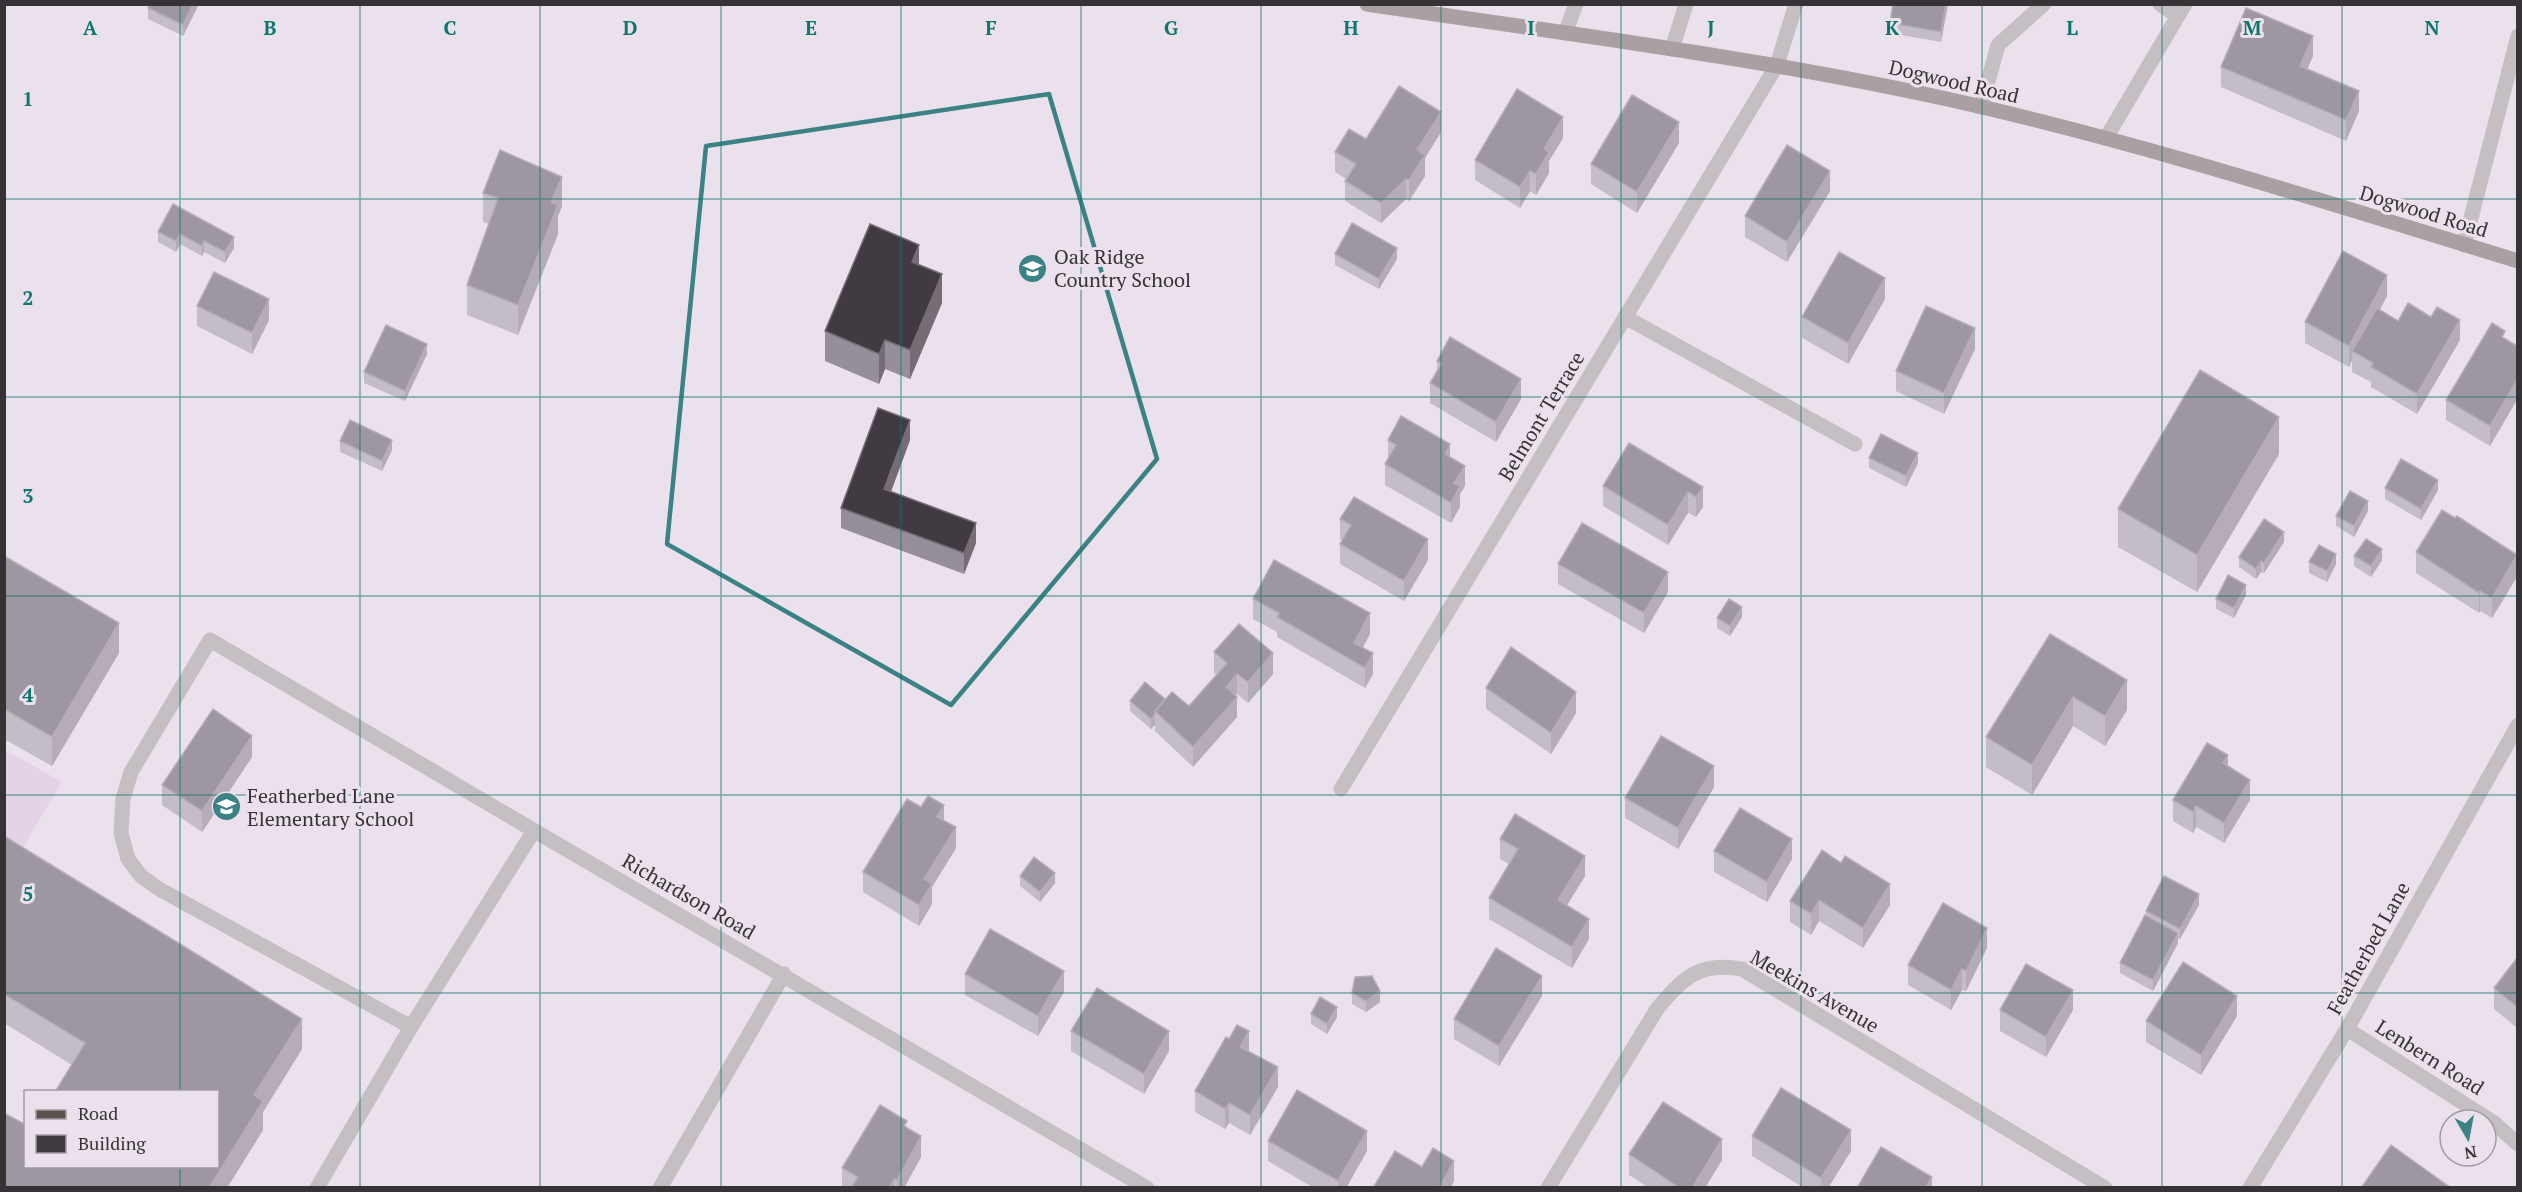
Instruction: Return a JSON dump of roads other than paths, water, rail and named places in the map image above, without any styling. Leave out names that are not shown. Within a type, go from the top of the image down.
[{"type":"main road","name":"Dogwood Road","points":[[1367,4],[1777,65],[1981,107],[2106,138],[2517,261]]},
{"type":"street","points":[[1565,33],[1576,4]]},
{"type":"street","points":[[1672,49],[1686,4]]},
{"type":"street","name":"Belmont Terrace","points":[[1341,789],[1777,65],[1796,4]]},
{"type":"street","points":[[1981,107],[1998,45],[2044,4]]},
{"type":"street","points":[[2106,138],[2182,10],[2160,4]]},
{"type":"street","points":[[2464,245],[2517,36]]},
{"type":"street","points":[[1625,317],[1855,444]]},
{"type":"street","name":"Richardson Road","points":[[411,1027],[159,889],[141,876],[128,859],[121,833],[123,799],[131,772],[210,640],[533,832],[784,974],[1147,1188]]},
{"type":"street","name":"Featherbed Lane","points":[[2250,1188],[2347,1029],[2517,725]]},
{"type":"street","points":[[317,1188],[411,1027],[533,832]]},
{"type":"street","name":"Meekins Avenue","points":[[1548,1188],[1657,1008],[1678,983],[1699,969],[1725,966],[1742,969],[2104,1188]]},
{"type":"street","points":[[660,1188],[784,974]]},
{"type":"street","name":"Lenbern Road","points":[[2347,1029],[2493,1122],[2517,1144]]},
{"type":"place","name":"Oak Ridge Country School","points":[[1033,268]]},
{"type":"place","name":"Featherbed Lane Elementary School","points":[[226,806]]}]
